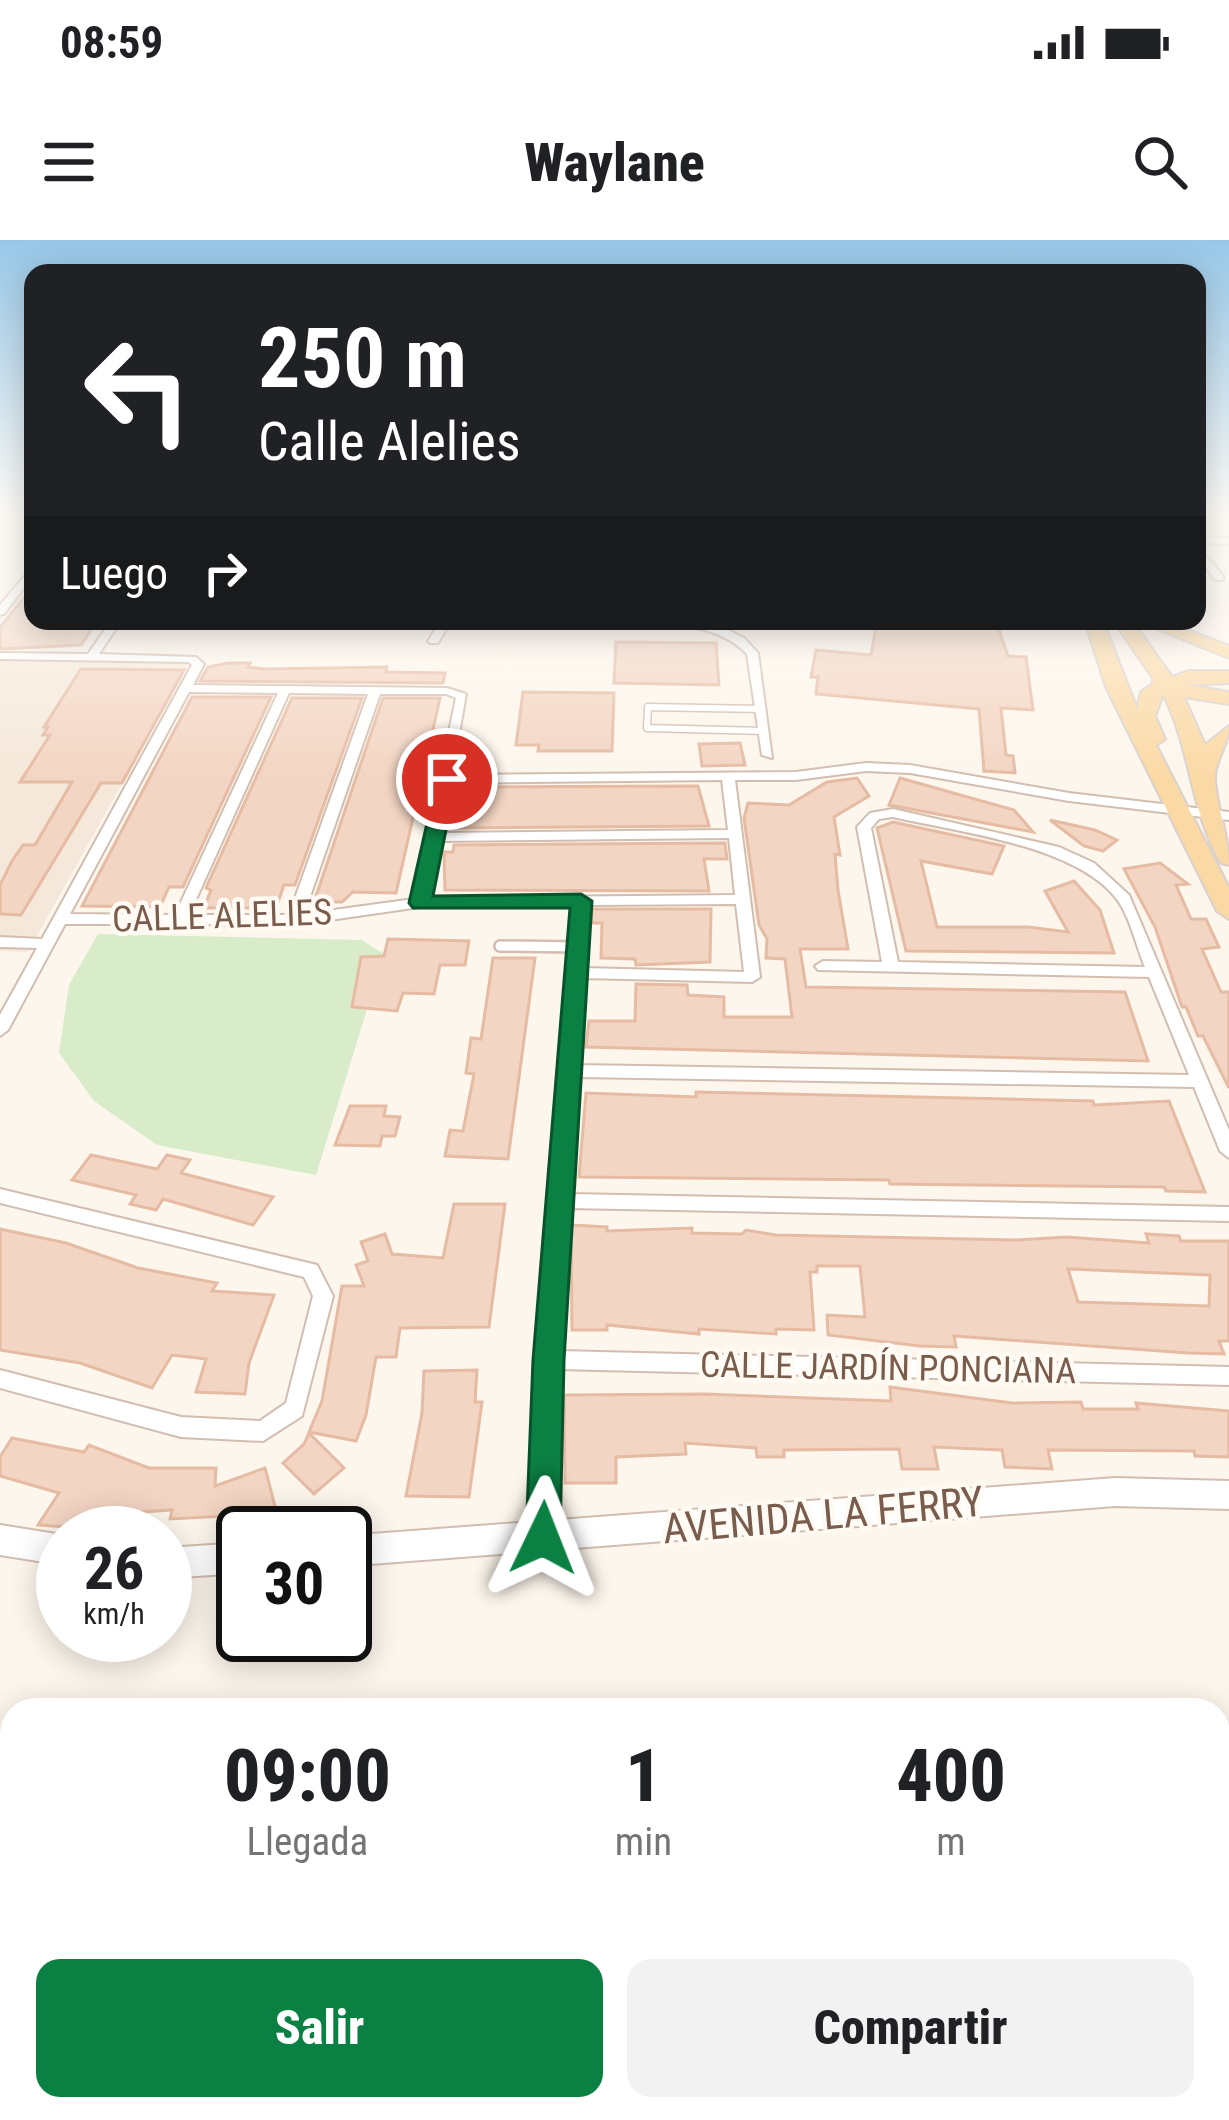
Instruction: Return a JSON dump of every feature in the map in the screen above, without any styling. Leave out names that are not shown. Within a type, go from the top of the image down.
[{"type":"main road","points":[[1097,630],[1114,683],[1229,911]]},
{"type":"main road","points":[[1112,630],[1143,671],[1195,694],[1229,698]]},
{"type":"main road","points":[[1131,630],[1170,684],[1197,748],[1229,858]]},
{"type":"main road","points":[[1171,630],[1229,652]]},
{"type":"main road","points":[[1156,761],[1146,704],[1151,692],[1198,676],[1229,677]]},
{"type":"main road","points":[[1203,777],[1216,744],[1229,732]]},
{"type":"street","points":[[92,657],[110,630]]},
{"type":"street","points":[[434,641],[441,630]]},
{"type":"street","points":[[722,630],[734,634],[752,652],[768,754]]},
{"type":"street","points":[[0,656],[192,659],[198,664],[0,1030]]},
{"type":"street","points":[[183,688],[447,691],[461,696],[420,903]]},
{"type":"street","points":[[179,922],[284,689]]},
{"type":"street","points":[[295,920],[375,691]]},
{"type":"street","points":[[447,779],[796,776],[866,766],[1219,814]]},
{"type":"street","points":[[576,973],[752,976],[728,776]]},
{"type":"street","points":[[891,968],[863,827],[875,816],[892,813],[1054,850],[1089,866],[1124,898],[1229,1151]]},
{"type":"street","points":[[434,837],[736,834]]},
{"type":"street","name":"CALLE ALELIES","points":[[59,920],[295,920],[420,903],[744,899]]},
{"type":"street","points":[[543,1538],[548,1360],[581,901]]},
{"type":"street","points":[[0,942],[46,944]]},
{"type":"street","points":[[823,966],[1155,972]]},
{"type":"street","points":[[569,1070],[1200,1082]]},
{"type":"street","points":[[0,1196],[310,1271],[323,1296],[295,1409],[263,1431],[181,1427],[0,1379]]},
{"type":"street","points":[[560,1201],[1229,1214]]},
{"type":"street","name":"CALLE JARDÍN PONCIANA","points":[[548,1360],[1229,1376]]},
{"type":"street","name":"AVENIDA LA FERRY","points":[[372,1549],[1115,1492],[1229,1495]]},
{"type":"street","points":[[0,1540],[36,1546]]},
{"type":"lane","points":[[761,709],[649,707],[647,728],[764,731]]},
{"type":"lane","points":[[500,946],[578,947]]},
{"type":"shaded area","points":[[0,654],[194,655],[28,952],[0,951]]},
{"type":"green space","points":[[98,934],[362,940],[384,954],[316,1175],[157,1145],[94,1101],[59,1053],[69,985]]},
{"type":"building","points":[[24,602],[24,630],[91,630],[81,645],[0,649],[0,627]]},
{"type":"building","points":[[875,630],[999,630],[1008,656],[1026,657],[1033,710],[1001,708],[1006,755],[1013,756],[1015,773],[984,771],[979,709],[816,694],[818,677],[811,677],[816,650],[871,655]]},
{"type":"building","points":[[616,642],[716,643],[719,685],[614,683]]},
{"type":"building","points":[[228,663],[265,669],[387,667],[386,672],[445,673],[443,683],[200,681],[208,667]]},
{"type":"building","points":[[81,669],[184,670],[122,783],[101,783],[21,915],[0,914],[0,885],[12,861],[23,845],[35,845],[72,782],[20,782],[50,735],[43,735],[48,727],[44,727]]},
{"type":"building","points":[[523,692],[614,693],[612,751],[538,751],[539,745],[516,745]]},
{"type":"building","points":[[192,697],[271,697],[183,887],[169,887],[160,907],[82,906]]},
{"type":"building","points":[[292,698],[362,698],[295,885],[284,885],[276,908],[204,908],[211,890],[206,888]]},
{"type":"building","points":[[383,698],[440,698],[396,893],[353,892],[342,902],[314,902]]},
{"type":"building","points":[[740,743],[745,765],[702,766],[699,744]]},
{"type":"building","points":[[857,778],[869,796],[834,817],[840,855],[835,854],[838,890],[848,949],[800,949],[806,987],[1125,992],[1148,1061],[586,1047],[589,1021],[635,1021],[636,984],[687,985],[688,995],[724,997],[724,1017],[792,1017],[785,959],[766,958],[767,939],[759,925],[744,818],[748,803],[789,805],[827,782]]},
{"type":"building","points":[[900,778],[1014,810],[1033,832],[889,805]]},
{"type":"building","points":[[698,786],[709,826],[455,828],[460,787]]},
{"type":"building","points":[[1050,820],[1117,840],[1103,851],[1084,846]]},
{"type":"building","points":[[893,822],[1004,846],[992,874],[921,861],[937,927],[1068,932],[1045,891],[1074,881],[1100,910],[1114,953],[906,951],[877,828]]},
{"type":"building","points":[[725,843],[727,859],[704,859],[709,891],[445,890],[444,852],[453,852],[454,845]]},
{"type":"building","points":[[1160,863],[1188,884],[1176,885],[1191,919],[1206,919],[1219,947],[1202,949],[1221,992],[1229,992],[1229,1088],[1203,1036],[1198,1036],[1182,1007],[1155,927],[1124,869]]},
{"type":"building","points":[[592,909],[711,909],[710,962],[636,965],[635,959],[601,958],[602,923],[591,923]]},
{"type":"building","points":[[388,939],[469,941],[465,965],[440,965],[434,994],[403,993],[397,1011],[352,1007],[361,957],[384,956]]},
{"type":"building","points":[[493,958],[535,958],[508,1159],[445,1156],[450,1130],[463,1131],[474,1074],[466,1073],[471,1038],[481,1039]]},
{"type":"building","points":[[696,1092],[1093,1101],[1094,1105],[1169,1101],[1205,1192],[1166,1191],[1164,1187],[890,1184],[889,1180],[579,1177],[586,1093],[696,1097]]},
{"type":"building","points":[[350,1106],[386,1106],[384,1116],[400,1117],[395,1136],[382,1136],[380,1146],[335,1145]]},
{"type":"building","points":[[91,1155],[157,1169],[167,1155],[190,1160],[181,1173],[273,1197],[253,1225],[163,1199],[156,1210],[130,1204],[136,1195],[72,1180]]},
{"type":"building","points":[[454,1204],[505,1204],[489,1327],[400,1328],[396,1357],[376,1357],[366,1415],[356,1441],[309,1432],[322,1401],[342,1286],[364,1286],[356,1265],[368,1261],[361,1242],[385,1234],[392,1254],[443,1258]]},
{"type":"building","points":[[571,1225],[607,1227],[607,1231],[692,1228],[692,1233],[1067,1237],[1149,1243],[1146,1234],[1179,1236],[1181,1241],[1229,1241],[1229,1341],[1219,1341],[1224,1354],[954,1336],[956,1347],[920,1346],[828,1335],[827,1315],[865,1317],[860,1266],[817,1266],[817,1272],[810,1272],[814,1330],[776,1329],[776,1334],[699,1329],[699,1334],[607,1325],[607,1330],[572,1330]],"holes":[[[1068,1269],[1210,1275],[1209,1306],[1078,1302]]]},
{"type":"building","points":[[0,1229],[66,1243],[138,1268],[217,1283],[212,1291],[274,1295],[249,1363],[245,1394],[196,1392],[206,1359],[172,1355],[152,1388],[80,1363],[0,1350]]},
{"type":"building","points":[[477,1370],[475,1402],[482,1402],[469,1497],[406,1496],[422,1413],[424,1371]]},
{"type":"building","points":[[890,1387],[1012,1403],[1081,1402],[1083,1409],[1138,1409],[1136,1403],[1229,1411],[1229,1457],[1195,1456],[1194,1451],[1048,1450],[1052,1469],[1005,1467],[1002,1450],[934,1447],[938,1469],[902,1469],[899,1449],[784,1450],[784,1457],[757,1457],[756,1448],[685,1443],[686,1454],[616,1457],[616,1483],[565,1483],[564,1395],[891,1401]]},
{"type":"building","points":[[309,1433],[344,1468],[314,1494],[283,1463]]},
{"type":"building","points":[[12,1438],[84,1452],[89,1445],[149,1468],[216,1468],[215,1486],[265,1468],[275,1506],[216,1506],[216,1517],[192,1518],[192,1506],[50,1506],[59,1493],[0,1476],[0,1457]]},
{"type":"route","points":[[447,779],[420,903],[581,901],[548,1360],[543,1538]]}]
